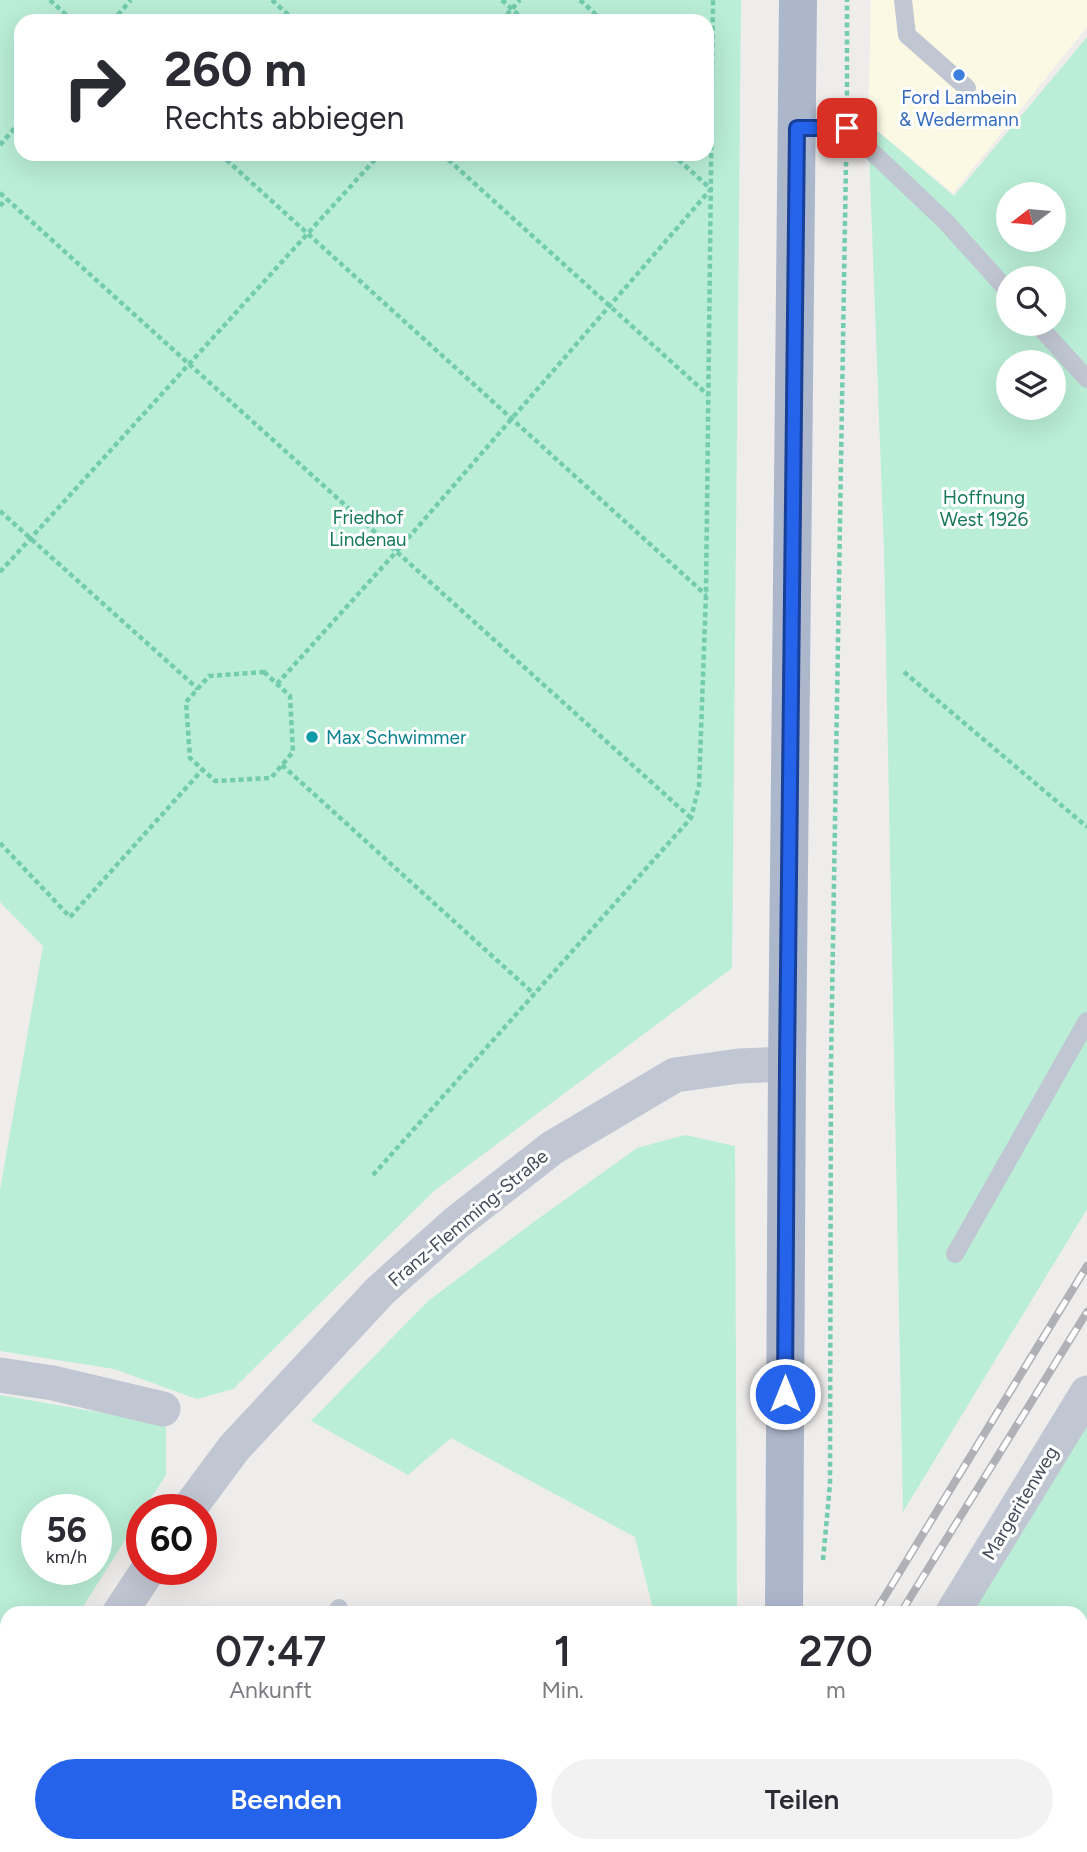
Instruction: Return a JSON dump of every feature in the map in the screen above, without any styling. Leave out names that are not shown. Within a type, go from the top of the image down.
[{"type":"main road","points":[[784,1606],[798,0]]},
{"type":"street","name":"Franz-Flemming-Straße","points":[[200,1494],[234,1448],[380,1291],[456,1223],[552,1148],[675,1075],[739,1066],[787,1064]]},
{"type":"street","points":[[0,1375],[52,1383],[163,1409]]},
{"type":"street","name":"Margeritenweg","points":[[957,1606],[1087,1392]]},
{"type":"street","points":[[124,1606],[138,1585]]},
{"type":"lane","points":[[903,0],[907,35],[967,88]]},
{"type":"lane","points":[[797,128],[847,128],[946,222],[996,278]]},
{"type":"lane","points":[[1048,336],[1087,379]]},
{"type":"lane","points":[[955,1254],[1087,1021]]},
{"type":"path","points":[[50,0],[65,14]]},
{"type":"path","points":[[118,14],[131,0]]},
{"type":"path","points":[[272,0],[287,14]]},
{"type":"path","points":[[502,0],[517,14]]},
{"type":"path","points":[[507,14],[520,0]]},
{"type":"path","points":[[580,0],[595,14]]},
{"type":"path","points":[[822,1562],[830,1483],[831,1062],[847,0]]},
{"type":"path","points":[[0,145],[14,129]]},
{"type":"path","points":[[228,161],[706,595]]},
{"type":"path","points":[[0,572],[374,161]]},
{"type":"path","points":[[450,161],[708,395]]},
{"type":"path","points":[[680,161],[710,189]]},
{"type":"path","points":[[373,1175],[691,818],[699,786],[706,595],[710,161]]},
{"type":"path","points":[[277,684],[396,552],[710,189]]},
{"type":"path","points":[[0,193],[691,818]]},
{"type":"path","points":[[0,206],[6,199]]},
{"type":"path","points":[[0,511],[198,689]]},
{"type":"path","points":[[264,672],[277,684],[290,696],[293,752],[271,778],[215,781],[190,758],[186,702],[209,676],[264,672]]},
{"type":"path","points":[[904,672],[1087,827]]},
{"type":"path","points":[[282,765],[534,994]]},
{"type":"path","points":[[0,843],[71,917],[203,769]]},
{"type":"shaded area","name":"Ford Lambein & Wedermann","points":[[871,0],[1087,0],[1087,27],[953,193],[868,123]]},
{"type":"green space","name":"Friedhof Lindenau","points":[[0,0],[741,0],[732,968],[434,1191],[233,1389],[197,1399],[114,1369],[0,1351],[0,1190],[43,946],[0,902]]},
{"type":"green space","name":"Hoffnung West 1926","points":[[1087,37],[1087,1209],[903,1512],[884,551],[868,123],[954,196]]},
{"type":"green space","points":[[685,1135],[735,1146],[737,1606],[652,1606],[635,1537],[451,1438],[408,1475],[311,1421],[428,1301],[637,1148]]},
{"type":"green space","points":[[0,1395],[166,1424],[166,1475],[154,1494],[126,1494],[126,1538],[112,1561],[112,1494],[21,1494],[21,1585],[97,1585],[83,1606],[0,1606]]},
{"type":"green space","points":[[1087,1424],[1087,1606],[976,1606]]},
{"type":"railway","points":[[879,1606],[1087,1266]]},
{"type":"railway","points":[[905,1606],[1087,1312]]},
{"type":"place","name":"Ford Lambein & Wedermann","points":[[959,75]]},
{"type":"place","name":"Max Schwimmer","points":[[312,737]]},
{"type":"route","points":[[785,1394],[797,128],[847,128]]}]
